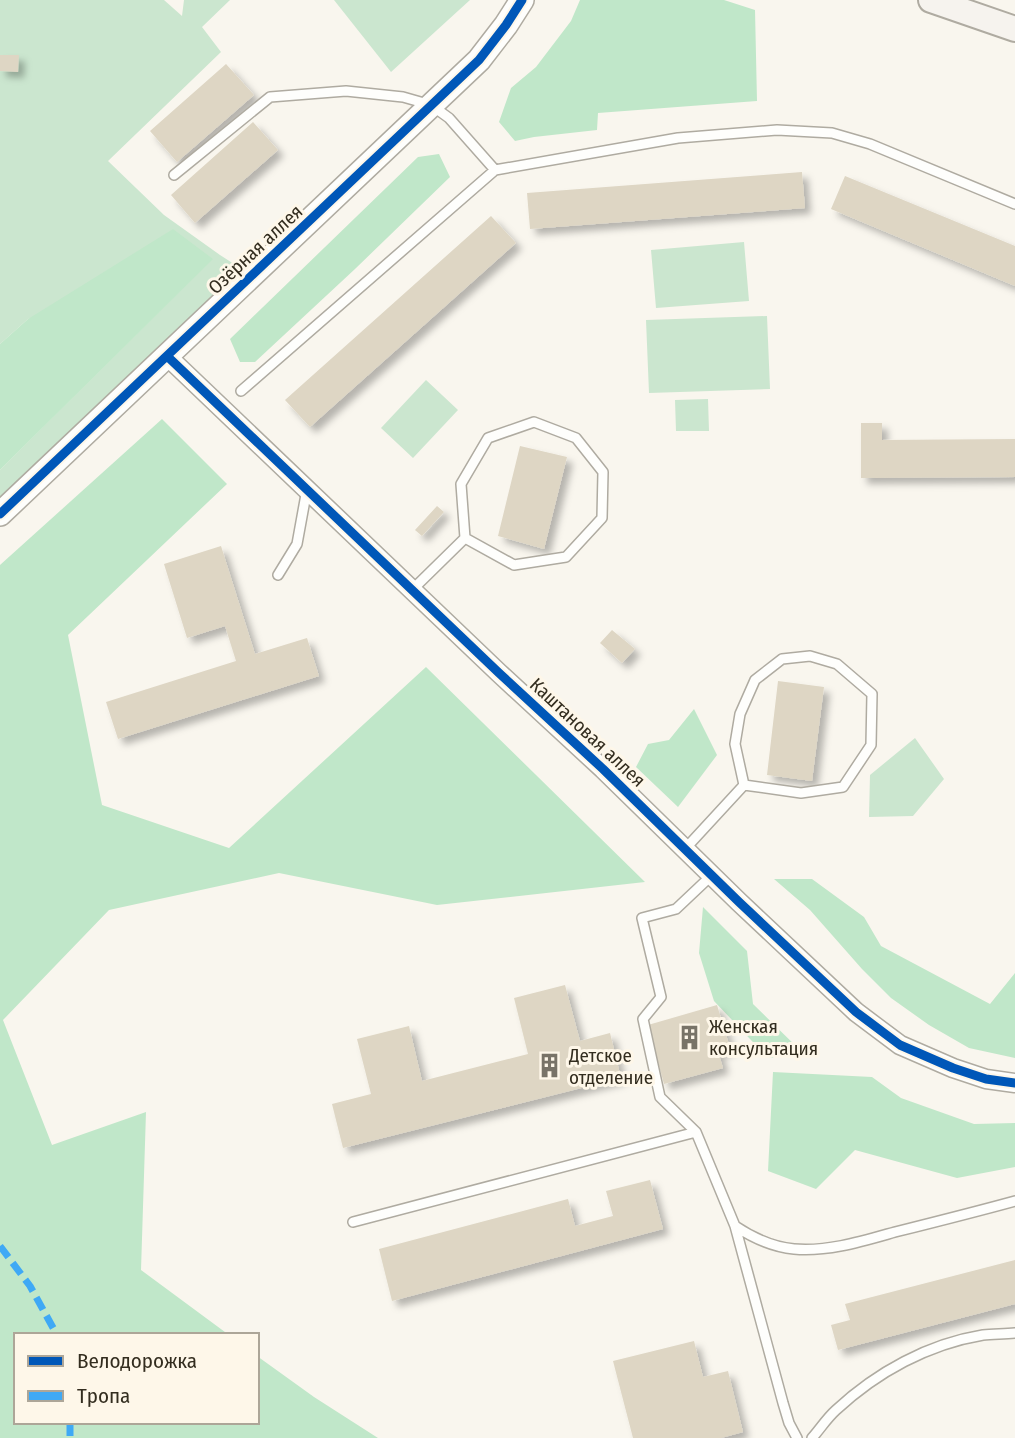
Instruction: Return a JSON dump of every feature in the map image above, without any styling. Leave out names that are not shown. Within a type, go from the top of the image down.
[{"type":"main road","points":[[931,0],[1015,29]]},
{"type":"street","name":"Озёрная аллея","points":[[0,514],[479,60],[522,0]]},
{"type":"street","name":"Каштановая аллея","points":[[167,356],[856,1012],[900,1045],[986,1079],[1015,1083]]},
{"type":"lane","points":[[174,175],[270,97],[346,91],[403,97],[432,105],[449,118],[495,170]]},
{"type":"lane","points":[[242,391],[495,170],[678,138],[777,130],[832,134],[870,144],[1015,204]]},
{"type":"lane","points":[[412,590],[465,538],[461,484],[488,438],[534,422],[576,438],[604,472],[601,518],[566,557],[514,565],[465,538]]},
{"type":"lane","points":[[278,575],[297,544],[307,489]]},
{"type":"lane","points":[[810,656],[837,664],[872,694],[871,745],[843,787],[801,793],[744,785],[735,744],[740,714],[755,680],[782,659],[810,656]]},
{"type":"lane","points":[[685,849],[744,785]]},
{"type":"lane","points":[[712,875],[676,909],[642,918],[661,997],[643,1019],[660,1097],[696,1132],[735,1226],[783,1403],[797,1438]]},
{"type":"lane","points":[[353,1222],[696,1132]]},
{"type":"lane","points":[[735,1226],[770,1245],[819,1250],[1015,1201]]},
{"type":"lane","points":[[812,1438],[835,1411],[874,1379],[910,1358],[947,1344],[983,1335],[1015,1333]]},
{"type":"green space","points":[[0,0],[164,0],[182,16],[184,0],[230,0],[202,27],[221,52],[108,161],[164,215],[248,273],[0,501],[0,470],[212,259],[28,319],[0,344]]},
{"type":"green space","points":[[334,0],[470,0],[391,72]]},
{"type":"green space","points":[[580,0],[724,0],[755,10],[757,101],[598,113],[597,130],[515,141],[499,122],[511,88],[536,67],[571,21]]},
{"type":"green space","points":[[439,154],[450,177],[255,362],[240,362],[230,339],[418,157]]},
{"type":"green space","points":[[173,229],[213,259],[0,470],[0,344],[28,319]]},
{"type":"green space","points":[[744,242],[749,301],[656,308],[651,250]]},
{"type":"green space","points":[[767,316],[770,389],[649,393],[646,320]]},
{"type":"green space","points":[[426,380],[458,410],[413,458],[381,428]]},
{"type":"green space","points":[[708,399],[709,431],[676,431],[675,400]]},
{"type":"green space","points":[[162,419],[227,484],[68,635],[102,805],[229,848],[426,667],[645,882],[437,905],[279,873],[109,910],[3,1020],[52,1145],[146,1112],[141,1270],[226,1333],[14,1333],[14,1424],[259,1424],[259,1357],[378,1438],[0,1438],[0,565]]},
{"type":"green space","points":[[694,709],[717,755],[678,807],[636,767],[648,744],[669,740]]},
{"type":"green space","points":[[915,738],[944,779],[913,816],[869,817],[870,775]]},
{"type":"green space","points":[[774,879],[812,879],[864,917],[881,946],[990,1004],[1015,973],[1015,1058],[969,1048],[929,1025],[891,998],[810,910]]},
{"type":"green space","points":[[703,907],[747,951],[753,1004],[804,1054],[768,1058],[714,1001],[699,953]]},
{"type":"green space","points":[[773,1072],[872,1077],[901,1098],[974,1124],[1015,1123],[1015,1167],[957,1178],[855,1150],[816,1189],[768,1171]]},
{"type":"building","points":[[0,55],[19,55],[18,72],[0,71]]},
{"type":"building","points":[[226,64],[254,95],[177,162],[150,131]]},
{"type":"building","points":[[253,122],[278,150],[195,223],[171,195]]},
{"type":"building","points":[[802,172],[805,208],[530,229],[527,193]]},
{"type":"building","points":[[845,176],[1015,246],[1015,286],[831,209]]},
{"type":"building","points":[[491,216],[516,243],[310,427],[285,400]]},
{"type":"building","points":[[861,423],[882,423],[882,440],[1015,439],[1015,477],[861,478]]},
{"type":"building","points":[[520,446],[567,457],[544,549],[498,536]]},
{"type":"building","points":[[437,506],[444,512],[422,536],[415,530]]},
{"type":"building","points":[[221,546],[255,654],[307,638],[319,676],[118,739],[106,702],[236,661],[225,626],[187,638],[164,564]]},
{"type":"building","points":[[612,630],[635,649],[622,663],[600,643]]},
{"type":"building","points":[[778,681],[824,687],[812,781],[767,775]]},
{"type":"building","name":"Детское отделение","points":[[565,985],[580,1041],[610,1033],[621,1078],[343,1148],[332,1104],[371,1094],[357,1039],[409,1026],[422,1081],[528,1054],[514,998]]},
{"type":"building","name":"Женская консультация","points":[[717,1005],[730,1048],[718,1052],[723,1068],[664,1084],[648,1025]]},
{"type":"building","points":[[650,1180],[663,1229],[392,1301],[379,1249],[568,1199],[575,1226],[613,1216],[606,1191]]},
{"type":"building","points":[[1015,1260],[1015,1304],[838,1350],[831,1325],[850,1320],[845,1304]]},
{"type":"building","points":[[694,1341],[703,1377],[728,1371],[743,1432],[721,1438],[633,1438],[613,1361]]},
{"type":"marked path","points":[[0,1246],[30,1286],[56,1333]]},
{"type":"marked path","points":[[70,1424],[70,1438]]},
{"type":"cycle path","points":[[0,514],[479,60],[522,0]]},
{"type":"cycle path","points":[[167,356],[856,1012],[900,1045],[986,1079],[1015,1083]]},
{"type":"place","name":"Женская консультация","points":[[689,1037]]},
{"type":"place","name":"Детское отделение","points":[[549,1066]]}]
